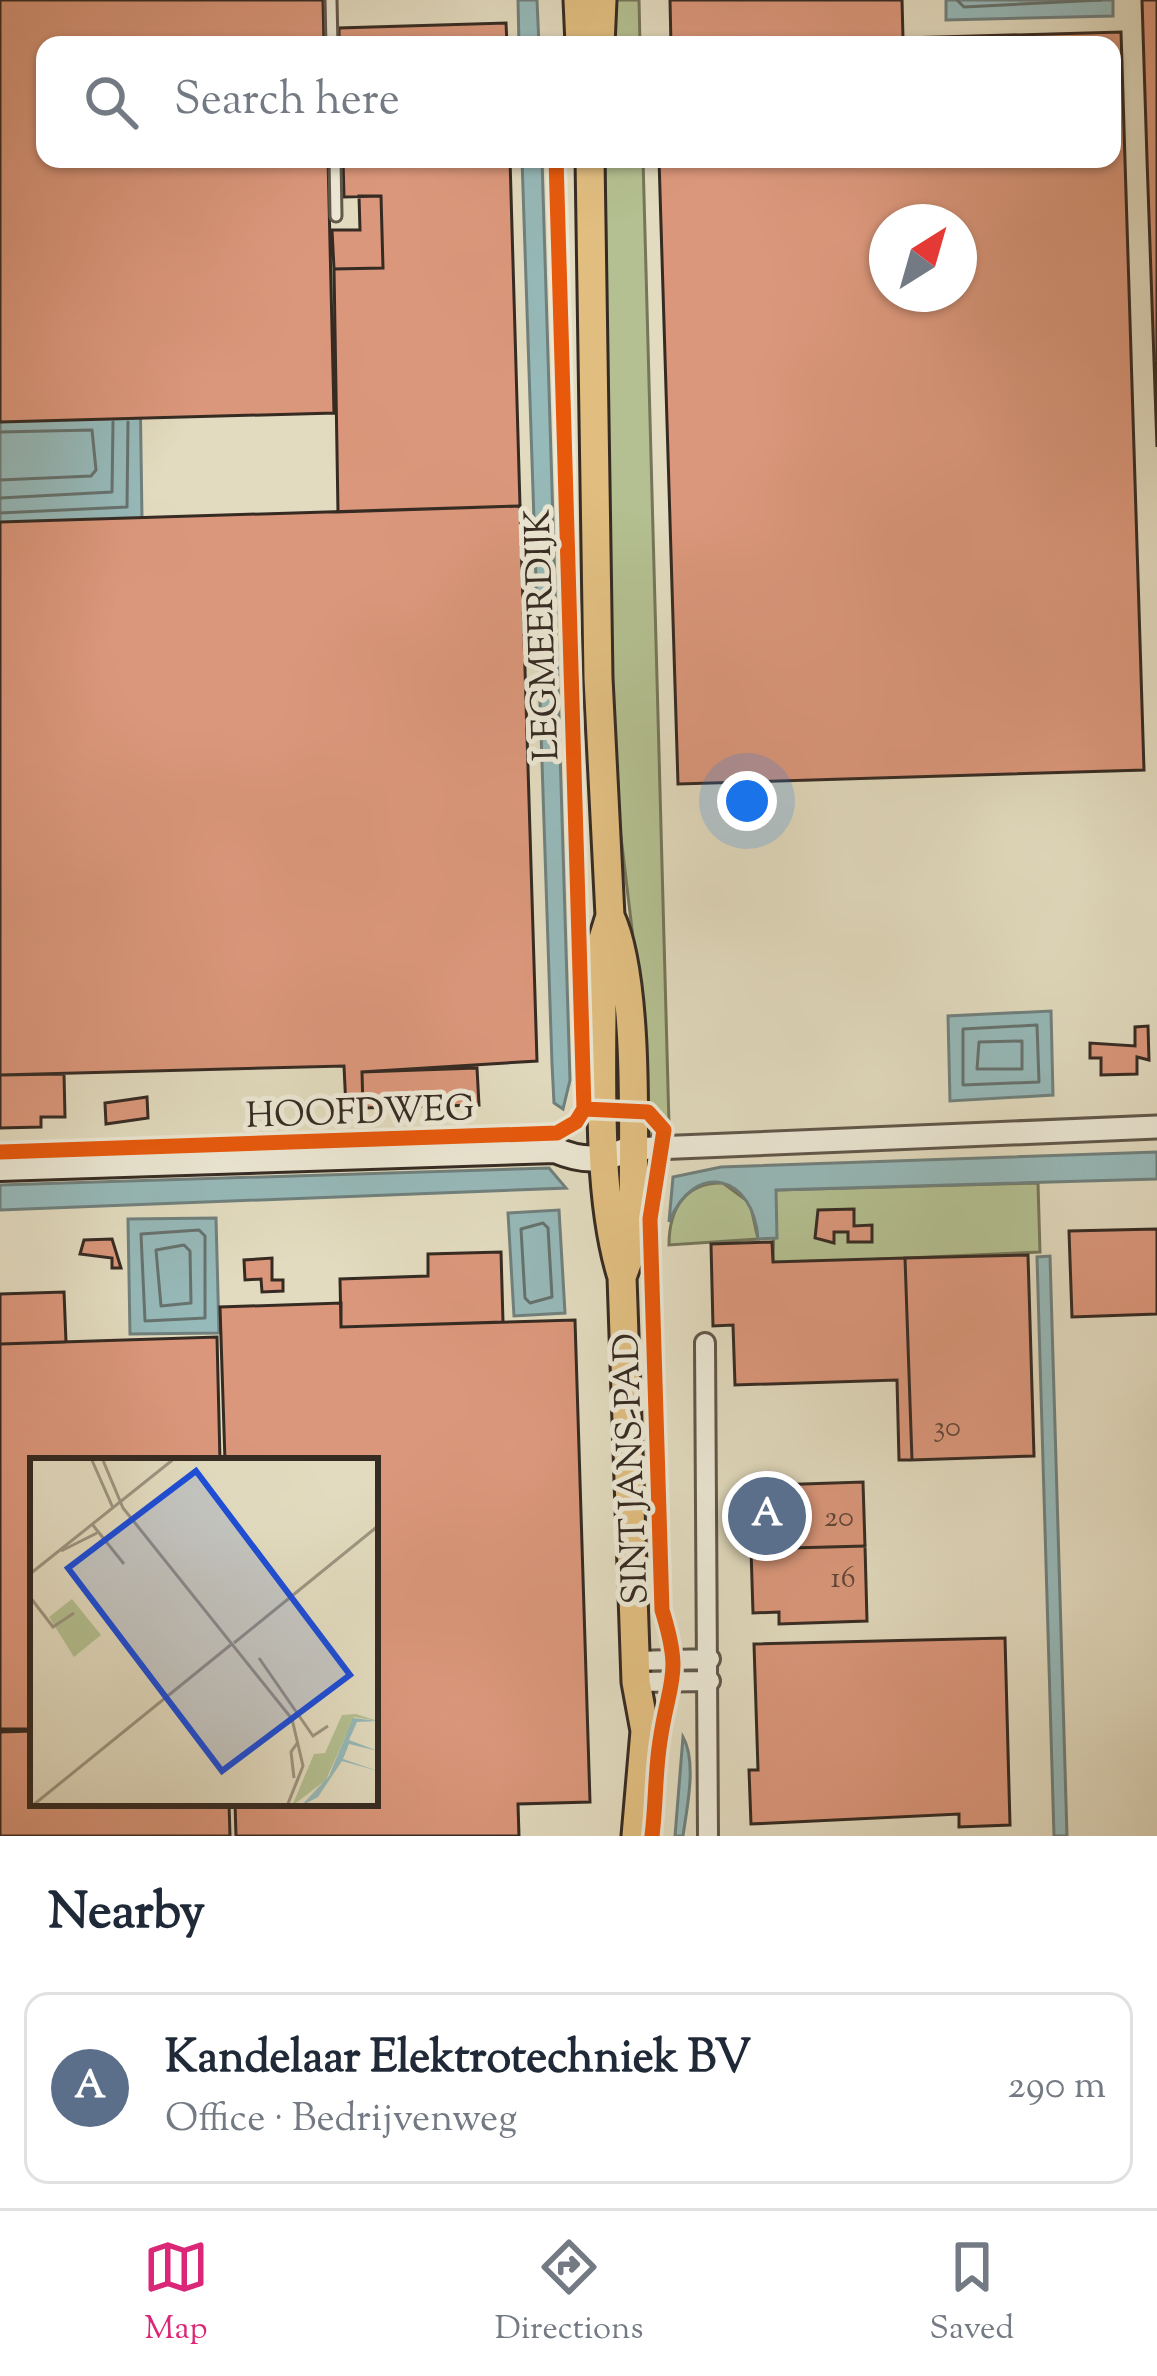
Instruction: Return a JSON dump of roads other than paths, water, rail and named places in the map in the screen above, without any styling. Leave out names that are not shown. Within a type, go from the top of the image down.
[{"type":"main road","points":[[578,0],[580,36]]},
{"type":"main road","points":[[600,36],[602,0]]},
{"type":"main road","name":"LEGMEERDIJK","points":[[590,168],[593,530],[610,916],[623,944],[614,1149],[633,1247],[622,1277],[635,1671]]},
{"type":"main road","name":"HOOFDWEG","points":[[0,1168],[555,1150],[567,1142],[614,1149]]},
{"type":"main road","points":[[621,1836],[635,1671]]},
{"type":"main road","points":[[635,1671],[645,1731],[636,1836]]},
{"type":"street","name":"HOOFDWEG","points":[[614,1149],[1157,1126]]},
{"type":"street","points":[[705,1343],[708,1836]]},
{"type":"street","points":[[635,1671],[710,1659]]},
{"type":"street","points":[[635,1671],[710,1681]]},
{"type":"lane","points":[[331,0],[332,36]]},
{"type":"lane","points":[[335,168],[336,216]]},
{"type":"water","points":[[518,0],[537,0],[539,36],[519,36]]},
{"type":"water","points":[[946,0],[1113,0],[1113,16],[946,20]]},
{"type":"water","points":[[522,168],[542,168],[570,1080],[563,1109],[554,1103]]},
{"type":"water","points":[[140,383],[142,519],[0,525],[0,387]]},
{"type":"water","points":[[1051,1011],[1053,1095],[950,1101],[948,1016]]},
{"type":"water","points":[[1157,1152],[1157,1179],[776,1190],[777,1238],[758,1239],[746,1200],[722,1183],[708,1183],[680,1202],[669,1222],[673,1177],[721,1167]]},
{"type":"water","points":[[549,1168],[566,1188],[0,1210],[0,1185]]},
{"type":"water","points":[[559,1210],[565,1313],[514,1316],[508,1213]]},
{"type":"water","points":[[216,1218],[219,1333],[130,1334],[128,1219]]},
{"type":"water","points":[[1050,1256],[1067,1836],[1054,1836],[1037,1257]]},
{"type":"water","points":[[683,1737],[690,1785],[683,1836],[675,1836]]},
{"type":"place","name":"Kandelaar Elektrotechniek BV","points":[[767,1516]]}]
